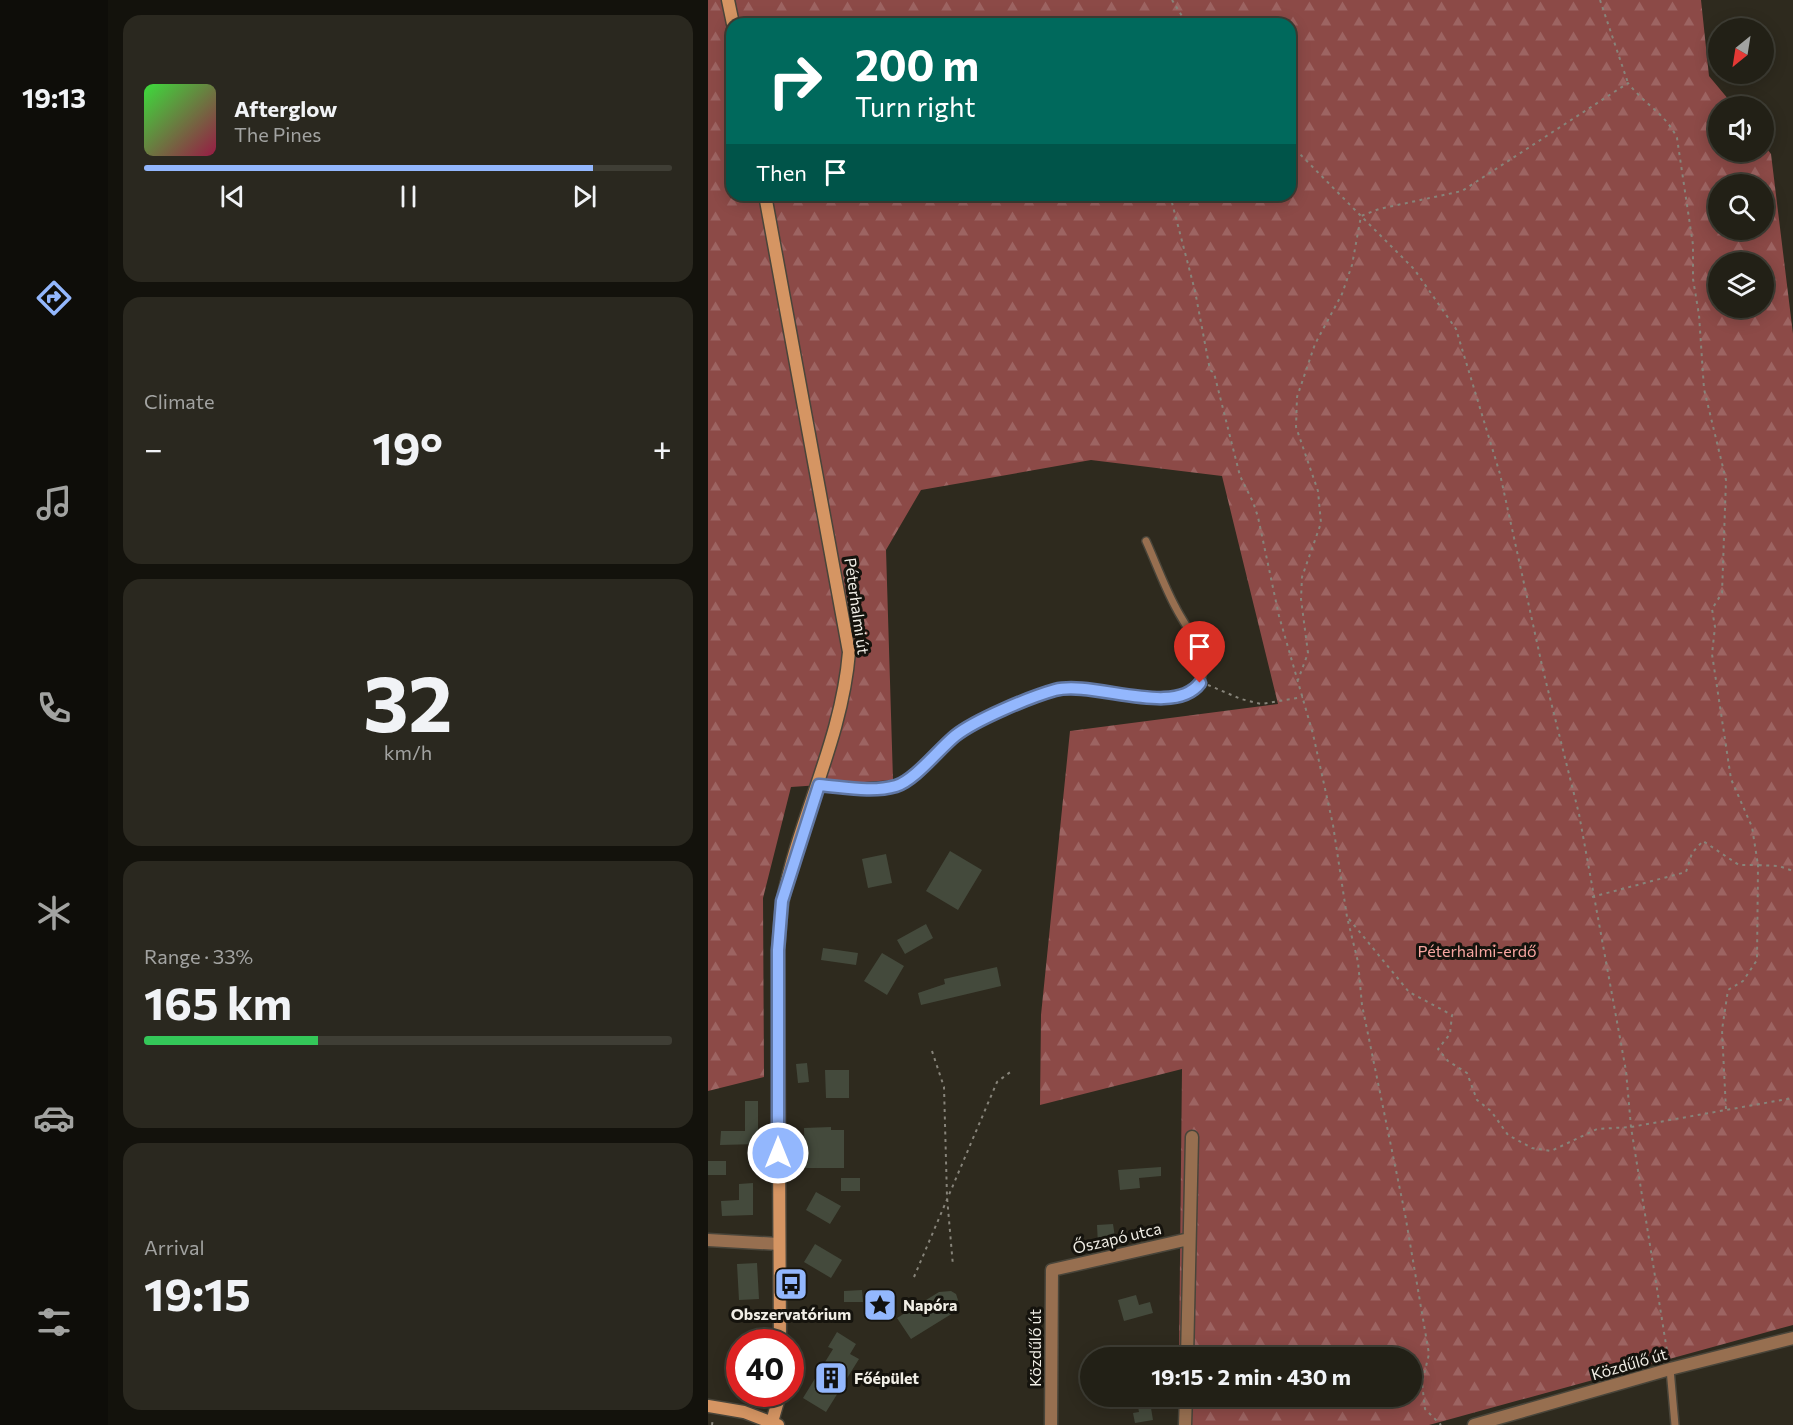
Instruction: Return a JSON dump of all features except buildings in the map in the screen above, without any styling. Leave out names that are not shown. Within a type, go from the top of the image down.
[{"type":"street","points":[[728,0],[732,18]]},
{"type":"street","name":"Péterhalmi út","points":[[766,201],[849,652],[846,687],[838,723],[787,882],[779,940],[780,1329]]},
{"type":"street","points":[[1187,1347],[1192,1137]]},
{"type":"street","name":"Őszapó utca","points":[[1052,1270],[1189,1239]]},
{"type":"street","points":[[708,1240],[779,1244]]},
{"type":"street","name":"Közdűlő út","points":[[1051,1425],[1052,1270]]},
{"type":"street","name":"Közdűlő út","points":[[1474,1425],[1670,1369],[1793,1338]]},
{"type":"street","points":[[708,1407],[744,1412],[775,1424],[778,1407]]},
{"type":"street","points":[[1185,1425],[1186,1407]]},
{"type":"lane","points":[[819,785],[876,790],[898,785],[957,735],[1014,707],[1057,690],[1080,689],[1144,697],[1182,696],[1194,692],[1200,683],[1203,667],[1199,650],[1174,605],[1146,541]]},
{"type":"lane","points":[[1670,1369],[1675,1425]]},
{"type":"path","points":[[1172,0],[1183,18]]},
{"type":"path","points":[[1600,0],[1629,83],[1640,98],[1669,122],[1677,138],[1693,245],[1693,279],[1699,315],[1704,389],[1726,480],[1722,593],[1712,609],[1715,627],[1712,654],[1731,779],[1752,827],[1758,865],[1757,960],[1743,981],[1728,990],[1722,1030],[1726,1110]]},
{"type":"path","points":[[1361,216],[1379,209],[1462,191],[1629,83]]},
{"type":"path","points":[[1296,150],[1414,270],[1456,329],[1500,474],[1543,670],[1579,814],[1592,897],[1626,1071],[1630,1127],[1670,1369]]},
{"type":"path","points":[[1172,201],[1195,291],[1210,370],[1214,372],[1240,476],[1253,502],[1333,825],[1347,917],[1358,962],[1362,1005],[1405,1214],[1429,1354],[1422,1383],[1425,1409],[1441,1425]]},
{"type":"path","points":[[1298,681],[1308,653],[1301,599],[1302,577],[1321,523],[1318,491],[1296,427],[1297,397],[1315,344],[1342,294],[1352,265],[1361,216]]},
{"type":"path","points":[[1200,683],[1261,704],[1303,697]]},
{"type":"path","points":[[1592,897],[1686,872],[1692,853],[1703,841],[1739,865],[1779,866],[1793,871]]},
{"type":"path","points":[[1347,917],[1409,992],[1452,1015],[1450,1034],[1438,1049],[1448,1061],[1467,1073],[1477,1100],[1491,1111],[1508,1135],[1532,1148],[1551,1151],[1597,1129],[1630,1127],[1793,1098]]},
{"type":"path","points":[[932,1051],[944,1087],[947,1197],[953,1266]]},
{"type":"path","points":[[914,1277],[997,1082],[1013,1070]]},
{"type":"green space","name":"Péterhalmi-erdő","points":[[708,0],[1701,0],[1708,84],[1716,84],[1726,96],[1708,96],[1708,162],[1772,162],[1773,174],[1708,174],[1708,240],[1774,240],[1774,179],[1793,334],[1793,1325],[1429,1425],[1178,1425],[1179,1407],[1422,1407],[1422,1347],[1179,1347],[1182,1069],[1040,1105],[1041,1015],[1070,731],[1278,704],[1222,476],[1091,460],[921,490],[886,550],[893,780],[791,787],[763,898],[764,1077],[708,1091]]},
{"type":"place","name":"Obszervatórium","points":[[791,1284]]},
{"type":"place","name":"Napóra","points":[[880,1305]]},
{"type":"place","name":"Főépület","points":[[831,1378]]},
{"type":"route","points":[[778,1153],[778,950],[782,901],[819,785],[876,790],[898,785],[957,735],[1014,707],[1057,690],[1080,689],[1144,697],[1182,696],[1194,692],[1200,683]]}]
